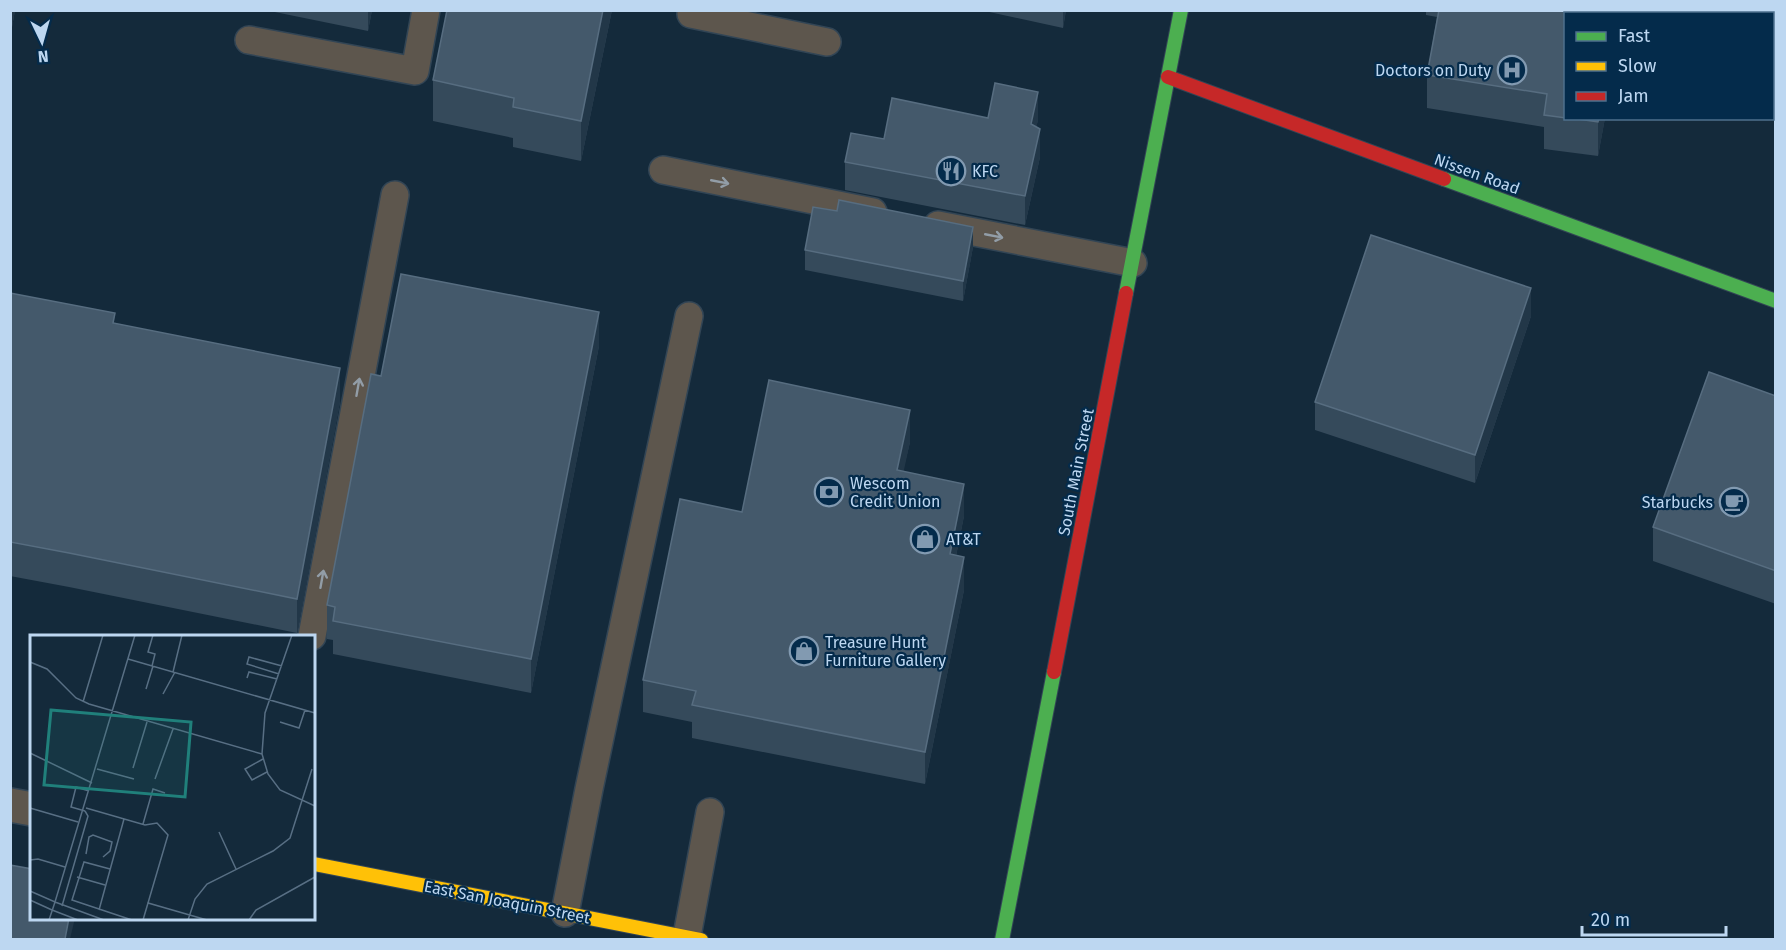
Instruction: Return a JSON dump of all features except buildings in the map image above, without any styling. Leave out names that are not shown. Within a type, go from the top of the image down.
[{"type":"street","name":"South Main Street","points":[[1002,939],[1181,10]]},
{"type":"street","name":"Nissen Road","points":[[1168,77],[1776,301]]},
{"type":"street","points":[[10,805],[30,809]]},
{"type":"street","name":"East San Joaquin Street","points":[[315,864],[694,938]]},
{"type":"lane","points":[[249,40],[415,71],[426,10]]},
{"type":"lane","points":[[691,14],[827,42]]},
{"type":"lane","points":[[663,170],[1133,263]]},
{"type":"lane","points":[[312,635],[395,195]]},
{"type":"lane","points":[[565,913],[689,316]]},
{"type":"lane","points":[[694,938],[710,812]]},
{"type":"traffic: fast","points":[[1126,293],[1181,10]]},
{"type":"traffic: fast","points":[[1444,179],[1776,301]]},
{"type":"traffic: fast","points":[[1002,940],[1054,672]]},
{"type":"traffic: slow","points":[[315,864],[701,940]]},
{"type":"traffic: jam","points":[[1168,77],[1444,179]]},
{"type":"traffic: jam","points":[[1054,672],[1126,293]]},
{"type":"place","name":"Doctors on Duty","points":[[1512,70]]},
{"type":"place","name":"KFC","points":[[951,171]]},
{"type":"place","name":"Wescom Credit Union","points":[[829,492]]},
{"type":"place","name":"Starbucks","points":[[1734,502]]},
{"type":"place","name":"AT&T","points":[[925,539]]},
{"type":"place","name":"Treasure Hunt Furniture Gallery","points":[[804,651]]}]
